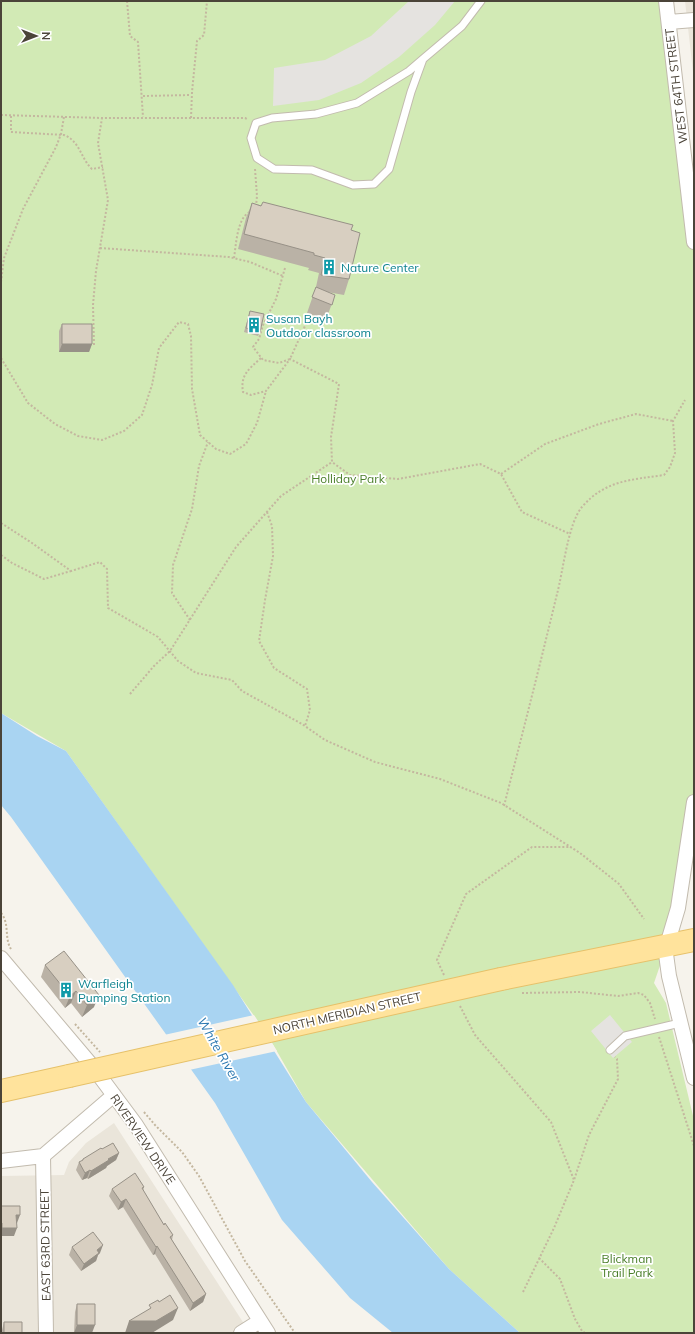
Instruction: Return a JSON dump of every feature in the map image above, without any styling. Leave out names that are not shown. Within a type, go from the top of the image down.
[{"type":"main road","name":"NORTH MERIDIAN STREET","points":[[1,1091],[508,986],[694,940]]},
{"type":"street","name":"WEST 64TH STREET","points":[[666,1],[694,242]]},
{"type":"street","points":[[669,22],[694,20]]},
{"type":"street","points":[[694,802],[678,908],[666,954],[669,976],[694,1078]]},
{"type":"street","name":"RIVERVIEW DRIVE","points":[[1,958],[93,1067],[114,1095],[149,1145],[268,1333]]},
{"type":"street","points":[[1,1161],[43,1156],[114,1095]]},
{"type":"street","name":"EAST 63RD STREET","points":[[43,1156],[46,1333]]},
{"type":"street","points":[[240,1333],[260,1321]]},
{"type":"lane","points":[[423,59],[411,92],[389,169],[374,184],[353,185],[312,170],[274,169],[256,158],[251,138],[256,123],[272,118],[316,114],[357,103],[408,71],[423,59],[462,26],[481,1]]},
{"type":"lane","points":[[610,1050],[625,1036],[658,1031],[680,1023]]},
{"type":"path","points":[[127,1],[130,36],[138,42],[143,96],[143,118]]},
{"type":"path","points":[[191,118],[197,41],[204,34],[207,1]]},
{"type":"path","points":[[143,96],[192,95]]},
{"type":"path","points":[[1,115],[102,118],[245,118],[256,123]]},
{"type":"path","points":[[11,116],[11,132],[61,134],[68,136],[77,146],[87,165],[92,169],[102,168]]},
{"type":"path","points":[[1,282],[4,258],[23,208],[56,147],[61,134],[64,117]]},
{"type":"path","points":[[94,345],[93,305],[96,271],[108,200],[98,143],[102,118]]},
{"type":"path","points":[[234,258],[241,221],[245,214],[255,210],[257,196],[254,164]]},
{"type":"path","points":[[100,248],[234,258],[250,262],[283,276]]},
{"type":"path","points":[[285,268],[276,298],[263,325],[259,339],[253,347],[263,360],[278,363],[290,359],[339,384],[331,437],[332,462]]},
{"type":"path","points":[[1,358],[28,403],[55,424],[78,436],[102,440],[124,432],[142,415],[152,385],[160,348],[179,322],[188,324],[191,336],[192,389],[200,435],[216,449],[230,454],[246,444],[257,423],[266,391],[290,359],[309,317]]},
{"type":"path","points":[[261,358],[246,372],[242,384],[243,392],[251,396],[266,391]]},
{"type":"path","points":[[504,806],[558,592],[572,526],[580,508],[595,493],[616,483],[664,475],[670,467],[675,453],[673,421],[685,400]]},
{"type":"path","points":[[501,474],[545,444],[599,424],[636,414],[673,421]]},
{"type":"path","points":[[190,620],[172,593],[173,565],[192,509],[199,466],[208,442]]},
{"type":"path","points":[[332,462],[350,475],[398,479],[480,464],[501,474],[522,512],[570,534]]},
{"type":"path","points":[[130,694],[154,666],[170,651],[236,547],[281,496],[332,462]]},
{"type":"path","points":[[267,512],[272,526],[273,556],[259,641],[274,668],[307,689],[310,710],[305,726]]},
{"type":"path","points":[[1,523],[32,542],[71,571]]},
{"type":"path","points":[[1,555],[12,563],[44,579],[100,562],[107,569],[108,608],[158,637],[178,661],[196,673],[232,680],[242,691],[305,726],[325,740],[375,762],[440,779],[504,806],[576,850],[619,884],[644,919]]},
{"type":"path","points":[[508,986],[618,996],[634,992],[644,995],[650,1002],[694,1146]]},
{"type":"path","points":[[523,1292],[554,1228],[589,1135],[618,1079],[617,1059],[610,1050]]},
{"type":"path","points":[[199,1176],[245,1261],[295,1333]]},
{"type":"path","points":[[540,1258],[560,1279],[575,1319],[582,1332],[585,1333]]},
{"type":"shaded area","points":[[409,1],[455,1],[435,25],[399,57],[361,83],[319,100],[273,106],[274,68],[325,60],[371,36]]},
{"type":"shaded area","points":[[685,1],[694,1],[694,81]]},
{"type":"shaded area","points":[[610,1015],[632,1042],[613,1058],[591,1031]]},
{"type":"shaded area","points":[[114,1123],[250,1333],[1,1333],[1,1176],[64,1175],[69,1162],[86,1143]]},
{"type":"green space","name":"Holliday Park","points":[[1,1],[666,1],[694,242],[694,797],[667,945],[654,983],[666,1003],[694,1120],[694,1333],[520,1333],[449,1269],[306,1102],[267,1034],[66,751],[1,713]]},
{"type":"water","name":"White River","points":[[1,713],[37,736],[66,751],[233,985],[306,1102],[372,1182],[449,1269],[520,1333],[393,1333],[350,1298],[282,1220],[215,1103],[1,805]]},
{"type":"pier","points":[[254,1015],[277,1051],[189,1070],[164,1035]]},
{"type":"building","points":[[263,202],[353,225],[351,230],[360,233],[349,279],[321,275],[325,258],[314,255],[314,253],[244,234],[252,203],[261,206]]},
{"type":"building","points":[[316,287],[335,295],[332,305],[312,297]]},
{"type":"building","name":"Susan Bayh Outdoor classroom","points":[[250,311],[264,314],[260,332],[246,328]]},
{"type":"building","points":[[62,324],[92,324],[92,344],[62,344]]},
{"type":"building","points":[[64,951],[99,995],[87,1005],[76,991],[70,996],[45,965]]},
{"type":"building","points":[[113,1143],[119,1153],[91,1171],[90,1170],[85,1173],[79,1162],[101,1148],[102,1149]]},
{"type":"building","points":[[135,1173],[164,1225],[165,1223],[173,1235],[170,1237],[206,1294],[193,1303],[126,1199],[121,1202],[112,1189]]},
{"type":"building","points":[[1,1206],[20,1206],[20,1215],[16,1215],[17,1228],[2,1228]]},
{"type":"building","points":[[93,1232],[103,1245],[97,1250],[99,1253],[84,1264],[72,1247]]},
{"type":"building","points":[[170,1295],[178,1308],[156,1321],[129,1321],[151,1308],[149,1305],[158,1300],[159,1302]]},
{"type":"building","points":[[77,1304],[95,1304],[95,1325],[77,1325]]},
{"type":"building","points":[[4,1322],[22,1322],[22,1333],[4,1333]]},
{"type":"place","name":"Nature Center","points":[[329,267]]},
{"type":"place","name":"Susan Bayh Outdoor classroom","points":[[254,325]]},
{"type":"place","name":"Warfleigh Pumping Station","points":[[66,990]]},
{"type":"park label","name":"Blickman Trail Park","points":[[627,1265]]}]
